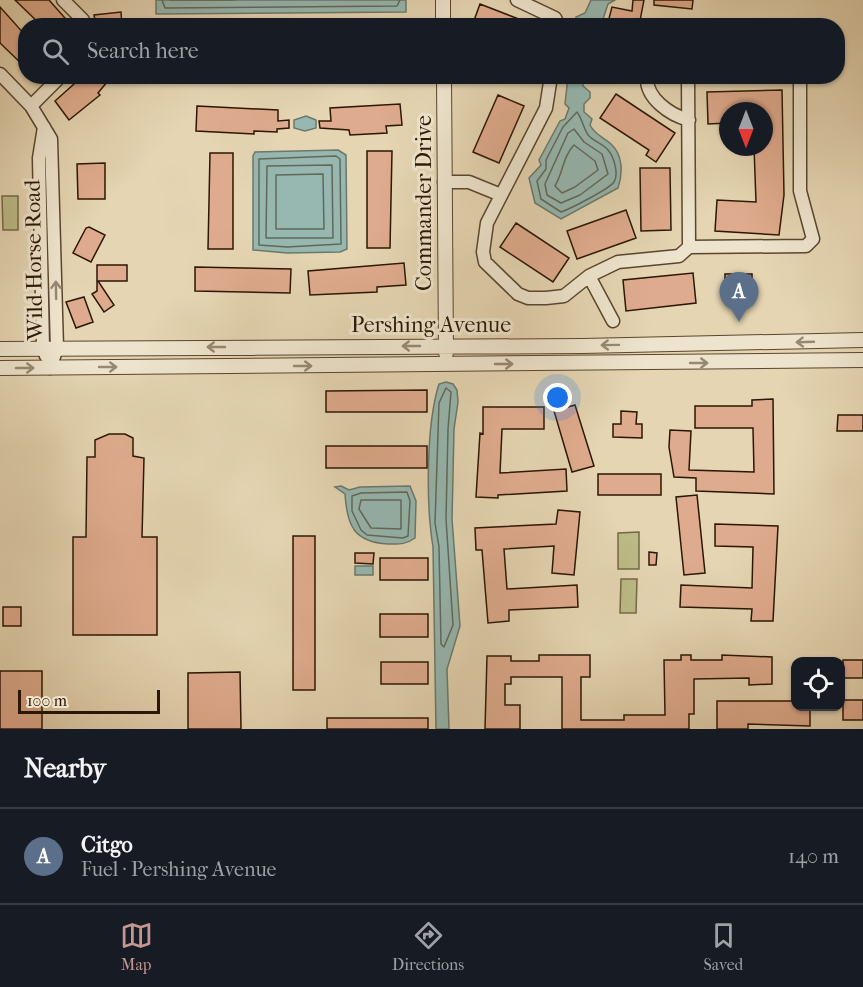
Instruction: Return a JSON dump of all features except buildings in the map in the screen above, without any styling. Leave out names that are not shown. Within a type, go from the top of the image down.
[{"type":"street","points":[[63,0],[81,18]]},
{"type":"street","points":[[443,0],[443,18]]},
{"type":"street","points":[[517,0],[555,18]]},
{"type":"street","name":"Wild Horse Road","points":[[0,74],[31,106],[51,139],[54,158],[50,368]]},
{"type":"street","points":[[31,106],[53,84]]},
{"type":"street","name":"Commander Drive","points":[[444,84],[446,364]]},
{"type":"street","points":[[550,84],[546,108],[487,223],[483,252],[485,262],[500,279],[518,294],[528,298],[564,296],[589,276],[618,262],[679,256],[689,248],[806,246],[813,239],[800,191],[800,84]]},
{"type":"street","points":[[646,84],[653,98],[676,115],[689,120]]},
{"type":"street","points":[[688,84],[689,248]]},
{"type":"street","points":[[444,182],[452,180],[469,182],[501,195]]},
{"type":"street","points":[[589,276],[613,321]]},
{"type":"street","name":"Pershing Avenue","points":[[0,349],[469,346],[863,340]]},
{"type":"street","points":[[468,364],[469,346]]},
{"type":"street","name":"Pershing Avenue","points":[[0,368],[863,360]]},
{"type":"shaded area","points":[[2,196],[18,196],[18,230],[3,230]]},
{"type":"shaded area","points":[[639,532],[639,569],[618,569],[618,533]]},
{"type":"shaded area","points":[[621,579],[637,579],[636,613],[620,613]]},
{"type":"water","points":[[156,0],[406,0],[406,12],[156,14]]},
{"type":"water","points":[[591,0],[615,0],[608,4],[603,18],[576,18],[585,13]]},
{"type":"water","points":[[567,84],[583,84],[590,92],[590,98],[584,104],[584,112],[592,119],[590,125],[594,131],[611,144],[618,153],[621,176],[618,188],[561,219],[535,203],[529,178],[541,165],[539,160],[560,121],[565,119],[569,108],[565,104]]},
{"type":"water","points":[[306,116],[316,120],[316,128],[305,131],[294,128],[294,120]]},
{"type":"water","points":[[338,150],[346,155],[347,249],[340,252],[287,253],[253,250],[253,156],[255,152]]},
{"type":"water","points":[[446,382],[453,384],[457,390],[458,402],[454,429],[452,519],[460,626],[447,669],[449,729],[436,729],[433,547],[428,465],[435,401],[439,384]]},
{"type":"water","points":[[341,486],[349,490],[360,487],[410,486],[416,501],[415,538],[405,543],[388,544],[376,543],[360,536],[354,530],[348,515],[345,494],[335,487]]},
{"type":"water","points":[[355,566],[373,566],[373,575],[355,575]]},
{"type":"place","name":"Citgo","points":[[739,322]]}]
